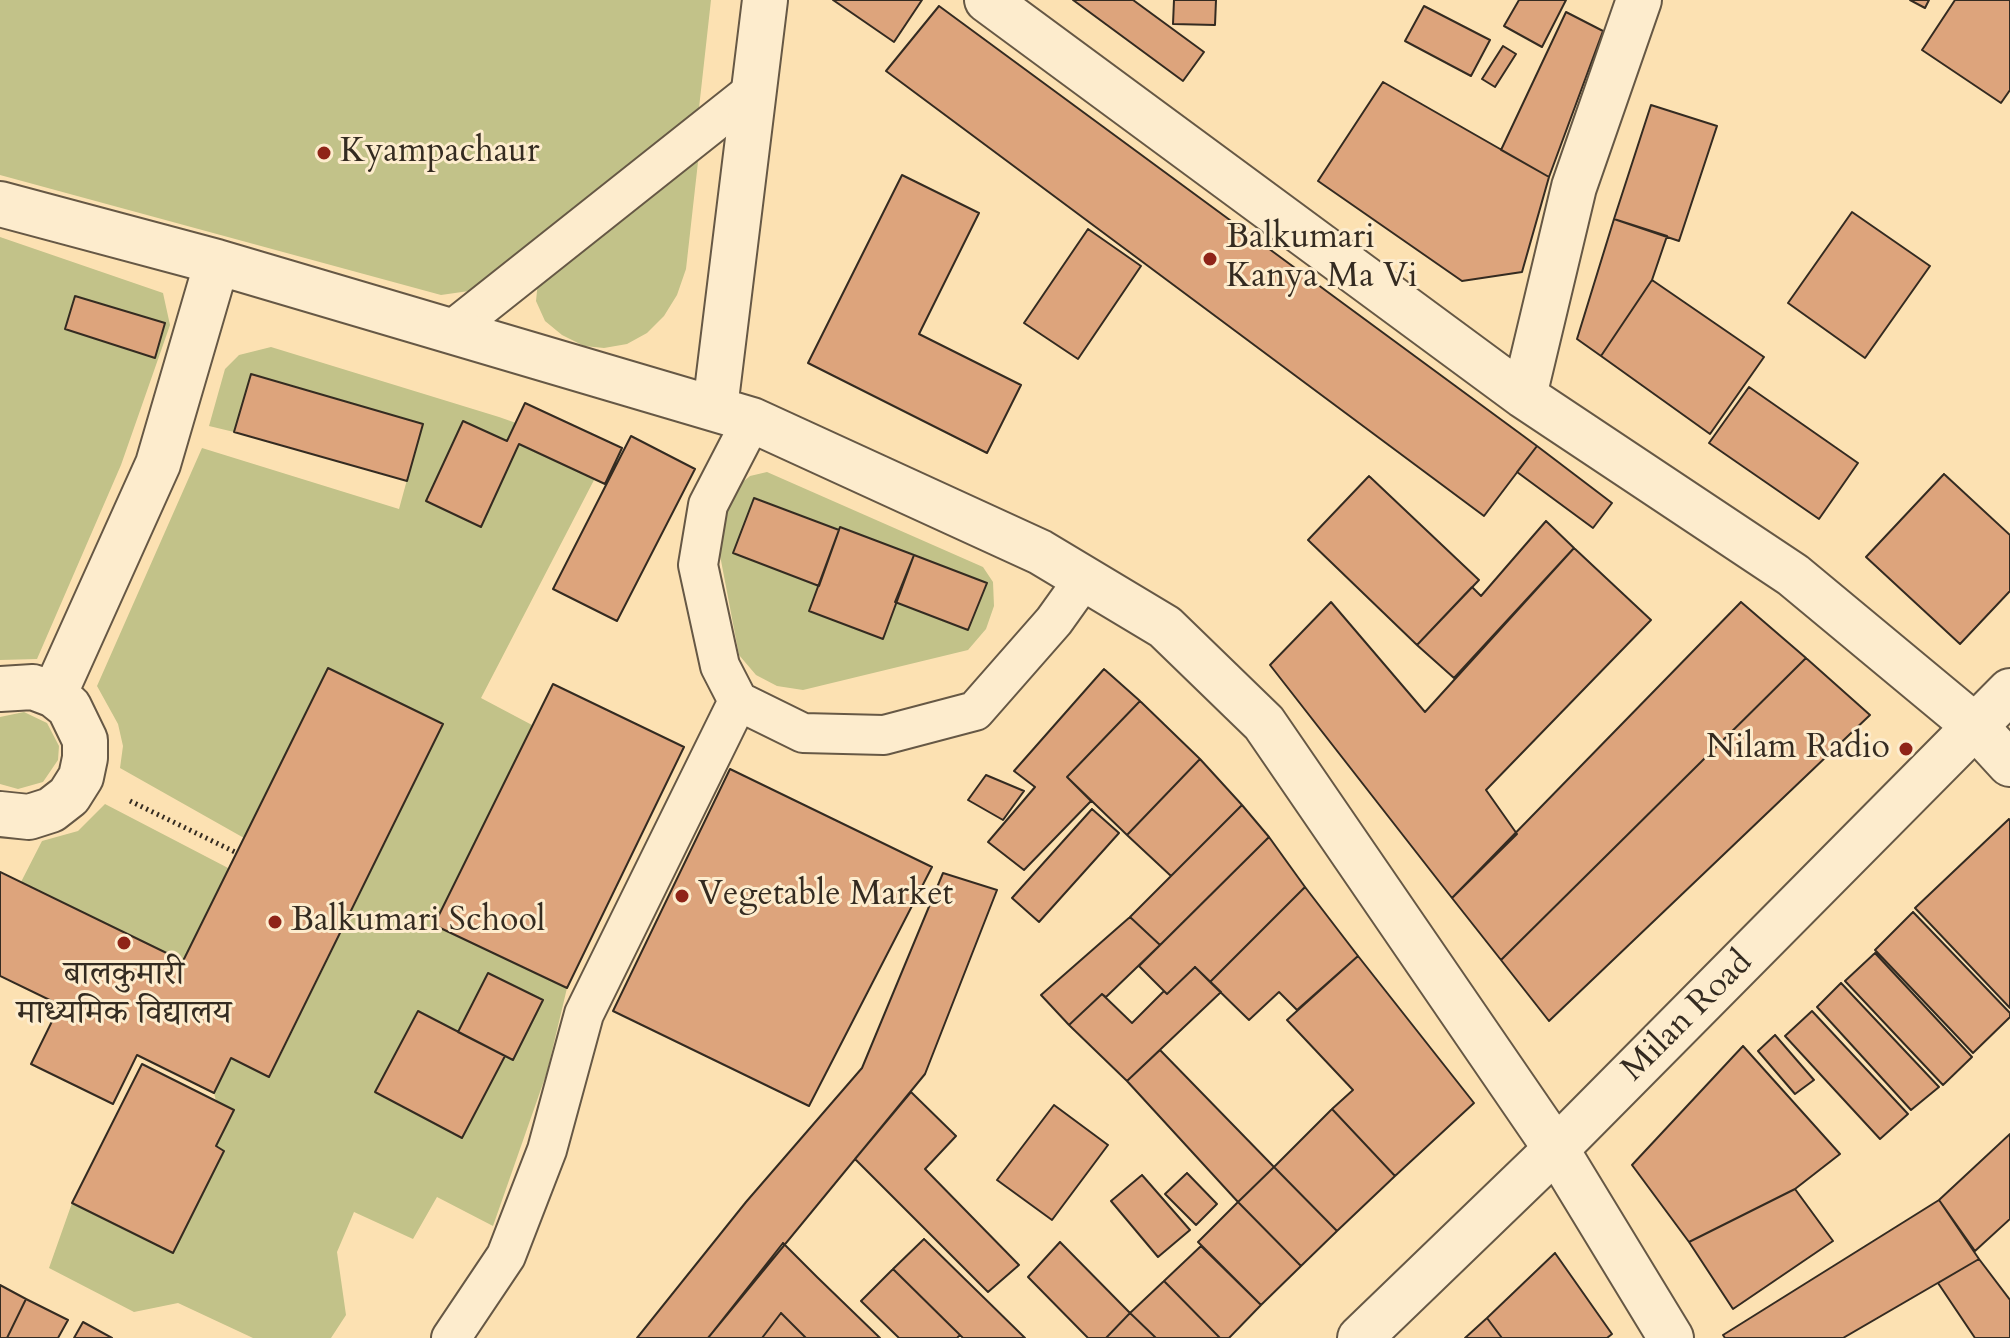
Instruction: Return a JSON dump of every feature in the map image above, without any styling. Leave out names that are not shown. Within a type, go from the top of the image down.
[{"type":"street","points":[[734,414],[753,91],[765,0]]},
{"type":"street","points":[[987,0],[1524,396],[1793,575],[1976,727],[2010,764]]},
{"type":"street","points":[[1524,396],[1574,187],[1639,0]]},
{"type":"street","points":[[0,204],[217,262],[734,414],[1040,552],[1165,627],[1264,723],[1556,1149],[1671,1338]]},
{"type":"street","points":[[54,695],[158,464],[217,262]]},
{"type":"street","points":[[0,689],[33,687],[54,695],[69,707],[85,740],[81,777],[69,796],[51,810],[29,817],[0,814]]},
{"type":"street","name":"Milan Road","points":[[1360,1338],[1556,1149],[2010,691]]},
{"type":"lane","points":[[452,330],[753,91]]},
{"type":"lane","points":[[734,414],[708,505],[698,565],[720,666],[738,701],[803,733],[884,735],[975,711],[1054,621],[1084,579]]},
{"type":"lane","points":[[451,1338],[506,1256],[547,1150],[584,1014],[738,701]]},
{"type":"path","points":[[81,777],[237,853]]},
{"type":"green space","name":"Kyampachaur","points":[[0,0],[711,0],[699,108],[483,289],[441,295],[0,175]]},
{"type":"green space","points":[[694,151],[698,162],[686,269],[677,295],[664,316],[647,333],[627,344],[604,348],[584,346],[562,335],[545,321],[536,301],[538,281]]},
{"type":"green space","points":[[0,237],[163,293],[170,325],[121,465],[37,659],[0,660]]},
{"type":"green space","points":[[271,347],[499,417],[607,455],[481,698],[532,725],[435,925],[567,988],[547,1072],[493,1226],[437,1197],[413,1239],[354,1212],[337,1252],[346,1315],[331,1338],[253,1338],[178,1303],[134,1312],[49,1268],[72,1203],[173,1253],[224,1151],[216,1146],[234,1110],[216,1101],[214,1093],[231,1058],[270,1077],[443,725],[328,668],[244,838],[120,768],[123,746],[118,724],[97,686],[202,448],[399,509],[422,425],[251,375],[234,432],[209,426],[225,369],[239,355]]},
{"type":"green space","points":[[767,472],[983,567],[993,582],[994,606],[986,629],[968,650],[803,690],[777,686],[756,675],[739,655],[719,550],[724,513],[733,490],[750,476]]},
{"type":"green space","points":[[24,712],[47,723],[59,746],[58,760],[43,782],[18,789],[0,784],[0,717]]},
{"type":"green space","points":[[105,804],[230,869],[183,961],[21,882],[42,841],[78,831]]},
{"type":"building","points":[[833,0],[922,0],[894,42]]},
{"type":"building","points":[[1073,0],[1133,0],[1204,52],[1183,81]]},
{"type":"building","points":[[1174,0],[1216,0],[1215,25],[1173,24]]},
{"type":"building","points":[[1519,0],[1566,0],[1542,47],[1504,26]]},
{"type":"building","points":[[1910,0],[1929,0],[1925,8]]},
{"type":"building","points":[[1955,0],[2010,0],[2010,90],[2001,103],[1922,50]]},
{"type":"building","name":"Balkumari Kanya Ma Vi","points":[[939,6],[1537,446],[1484,516],[886,71]]},
{"type":"building","points":[[1424,6],[1490,40],[1471,76],[1405,41]]},
{"type":"building","points":[[1566,12],[1603,31],[1549,177],[1501,150]]},
{"type":"building","points":[[1503,46],[1516,54],[1495,87],[1482,79]]},
{"type":"building","points":[[1383,82],[1549,177],[1522,272],[1462,281],[1318,181]]},
{"type":"building","points":[[1651,105],[1717,126],[1679,241],[1614,219]]},
{"type":"building","points":[[902,175],[979,213],[919,334],[1021,385],[987,453],[808,363]]},
{"type":"building","points":[[1852,212],[1930,266],[1865,358],[1788,303]]},
{"type":"building","points":[[1614,219],[1667,236],[1652,280],[1601,356],[1577,339]]},
{"type":"building","points":[[1088,229],[1141,266],[1078,359],[1024,323]]},
{"type":"building","points":[[1652,280],[1764,357],[1710,434],[1601,356]]},
{"type":"building","points":[[75,296],[165,323],[155,358],[65,329]]},
{"type":"building","points":[[251,374],[423,424],[407,481],[234,432]]},
{"type":"building","points":[[1749,387],[1858,463],[1819,519],[1709,443]]},
{"type":"building","points":[[525,403],[622,448],[605,484],[519,444],[481,527],[426,501],[463,421],[507,441]]},
{"type":"building","points":[[631,436],[695,469],[617,621],[553,589]]},
{"type":"building","points":[[1537,446],[1612,503],[1593,528],[1517,472]]},
{"type":"building","points":[[1944,474],[2010,535],[2010,591],[1960,644],[1866,557]]},
{"type":"building","points":[[1369,476],[1479,580],[1417,645],[1308,540]]},
{"type":"building","points":[[754,498],[839,530],[819,586],[733,553]]},
{"type":"building","points":[[1546,521],[1574,548],[1454,678],[1417,645],[1472,587],[1481,596]]},
{"type":"building","points":[[840,527],[914,555],[883,639],[809,611]]},
{"type":"building","points":[[1574,548],[1651,620],[1486,790],[1517,834],[1452,898],[1270,665],[1331,602],[1425,712]]},
{"type":"building","points":[[914,555],[987,583],[968,630],[895,602]]},
{"type":"building","points":[[1741,602],[1806,658],[1501,960],[1452,898]]},
{"type":"building","points":[[1806,658],[1870,715],[1549,1021],[1501,960]]},
{"type":"building","name":"Balkumari School","points":[[328,668],[443,724],[269,1077],[231,1058],[214,1093],[137,1055],[113,1104],[31,1064],[60,1005],[0,976],[0,872],[183,961]]},
{"type":"building","points":[[1104,669],[1140,701],[1067,777],[1091,801],[1024,870],[988,842],[1035,787],[1014,771]]},
{"type":"building","points":[[553,684],[684,747],[567,988],[434,925]]},
{"type":"building","points":[[1140,701],[1200,759],[1127,835],[1067,777]]},
{"type":"building","points":[[1200,759],[1242,805],[1171,876],[1127,835]]},
{"type":"building","points":[[730,769],[932,867],[809,1106],[613,1011]]},
{"type":"building","points":[[986,775],[1024,791],[1003,820],[968,800]]},
{"type":"building","points":[[1242,805],[1269,837],[1160,945],[1130,917]]},
{"type":"building","points":[[1092,809],[1119,833],[1039,922],[1012,898]]},
{"type":"building","points":[[2010,821],[2010,1008],[1915,908]]},
{"type":"building","points":[[1269,837],[1305,887],[1210,982],[1195,967],[1167,994],[1139,966]]},
{"type":"building","points":[[943,873],[997,890],[925,1074],[708,1338],[637,1338],[746,1202],[862,1068]]},
{"type":"building","points":[[1305,887],[1358,956],[1297,1010],[1279,992],[1249,1020],[1210,982]]},
{"type":"building","points":[[1913,912],[2010,1013],[2010,1017],[1973,1053],[1875,950]]},
{"type":"building","points":[[1130,917],[1160,945],[1106,997],[1102,994],[1069,1025],[1041,995]]},
{"type":"building","points":[[1875,953],[1972,1057],[1943,1085],[1845,981]]},
{"type":"building","points":[[1358,956],[1474,1103],[1395,1176],[1332,1109],[1353,1090],[1287,1020]]},
{"type":"building","points":[[1195,967],[1221,992],[1127,1081],[1069,1025],[1102,994],[1132,1023],[1164,991],[1167,994]]},
{"type":"building","points":[[488,973],[543,1000],[513,1060],[458,1032]]},
{"type":"building","points":[[1841,983],[1939,1087],[1911,1110],[1817,1007]]},
{"type":"building","points":[[418,1011],[505,1056],[462,1138],[375,1092]]},
{"type":"building","points":[[1812,1011],[1908,1114],[1880,1139],[1785,1036]]},
{"type":"building","points":[[1775,1035],[1814,1080],[1795,1094],[1758,1051]]},
{"type":"building","points":[[1743,1046],[1840,1154],[1795,1189],[1689,1242],[1632,1165]]},
{"type":"building","points":[[1160,1050],[1274,1167],[1238,1202],[1127,1081]]},
{"type":"building","points":[[142,1064],[234,1110],[216,1146],[224,1151],[173,1253],[72,1203]]},
{"type":"building","points":[[911,1092],[956,1136],[925,1169],[1019,1265],[988,1292],[855,1159]]},
{"type":"building","points":[[1054,1105],[1108,1145],[1052,1220],[997,1180]]},
{"type":"building","points":[[1332,1109],[1395,1176],[1337,1231],[1274,1167]]},
{"type":"building","points":[[2010,1134],[2010,1219],[1975,1251],[1939,1200]]},
{"type":"building","points":[[1274,1167],[1337,1231],[1301,1266],[1238,1202]]},
{"type":"building","points":[[1187,1173],[1217,1204],[1196,1225],[1165,1194]]},
{"type":"building","points":[[1142,1175],[1190,1230],[1158,1257],[1111,1201]]},
{"type":"building","points":[[1795,1189],[1833,1241],[1733,1309],[1689,1242]]},
{"type":"building","points":[[1939,1200],[1979,1259],[1843,1338],[1725,1338],[1723,1335]]},
{"type":"building","points":[[1238,1202],[1301,1266],[1261,1305],[1198,1242]]},
{"type":"building","points":[[924,1239],[1025,1338],[963,1338],[893,1269]]},
{"type":"building","points":[[1060,1242],[1130,1313],[1106,1338],[1088,1338],[1028,1277]]},
{"type":"building","points":[[783,1243],[880,1338],[806,1338],[781,1313],[762,1338],[708,1338]]},
{"type":"building","points":[[1201,1246],[1261,1305],[1229,1338],[1220,1338],[1164,1281]]},
{"type":"building","points":[[1555,1253],[1612,1334],[1607,1338],[1502,1338],[1487,1318]]},
{"type":"building","points":[[1979,1259],[2010,1300],[2010,1338],[1975,1338],[1938,1283]]},
{"type":"building","points":[[893,1269],[960,1335],[957,1338],[899,1338],[861,1301]]},
{"type":"building","points":[[1164,1281],[1220,1338],[1156,1338],[1130,1313]]},
{"type":"building","points":[[0,1285],[26,1299],[7,1338],[0,1338]]},
{"type":"building","points":[[26,1299],[68,1320],[58,1338],[7,1338]]},
{"type":"building","points":[[781,1313],[806,1338],[762,1338]]},
{"type":"building","points":[[1130,1313],[1156,1338],[1106,1338]]},
{"type":"building","points":[[1487,1318],[1502,1338],[1465,1338]]},
{"type":"building","points":[[83,1322],[112,1338],[74,1338]]},
{"type":"place","name":"Kyampachaur","points":[[324,153]]},
{"type":"place","name":"Balkumari Kanya Ma Vi","points":[[1210,259]]},
{"type":"place","name":"Nilam Radio","points":[[1906,749]]},
{"type":"place","name":"Vegetable Market","points":[[682,896]]},
{"type":"place","name":"Balkumari School","points":[[275,922]]},
{"type":"place","name":"बालकुमारी माध्यमिक विद्यालय","points":[[124,943]]}]
